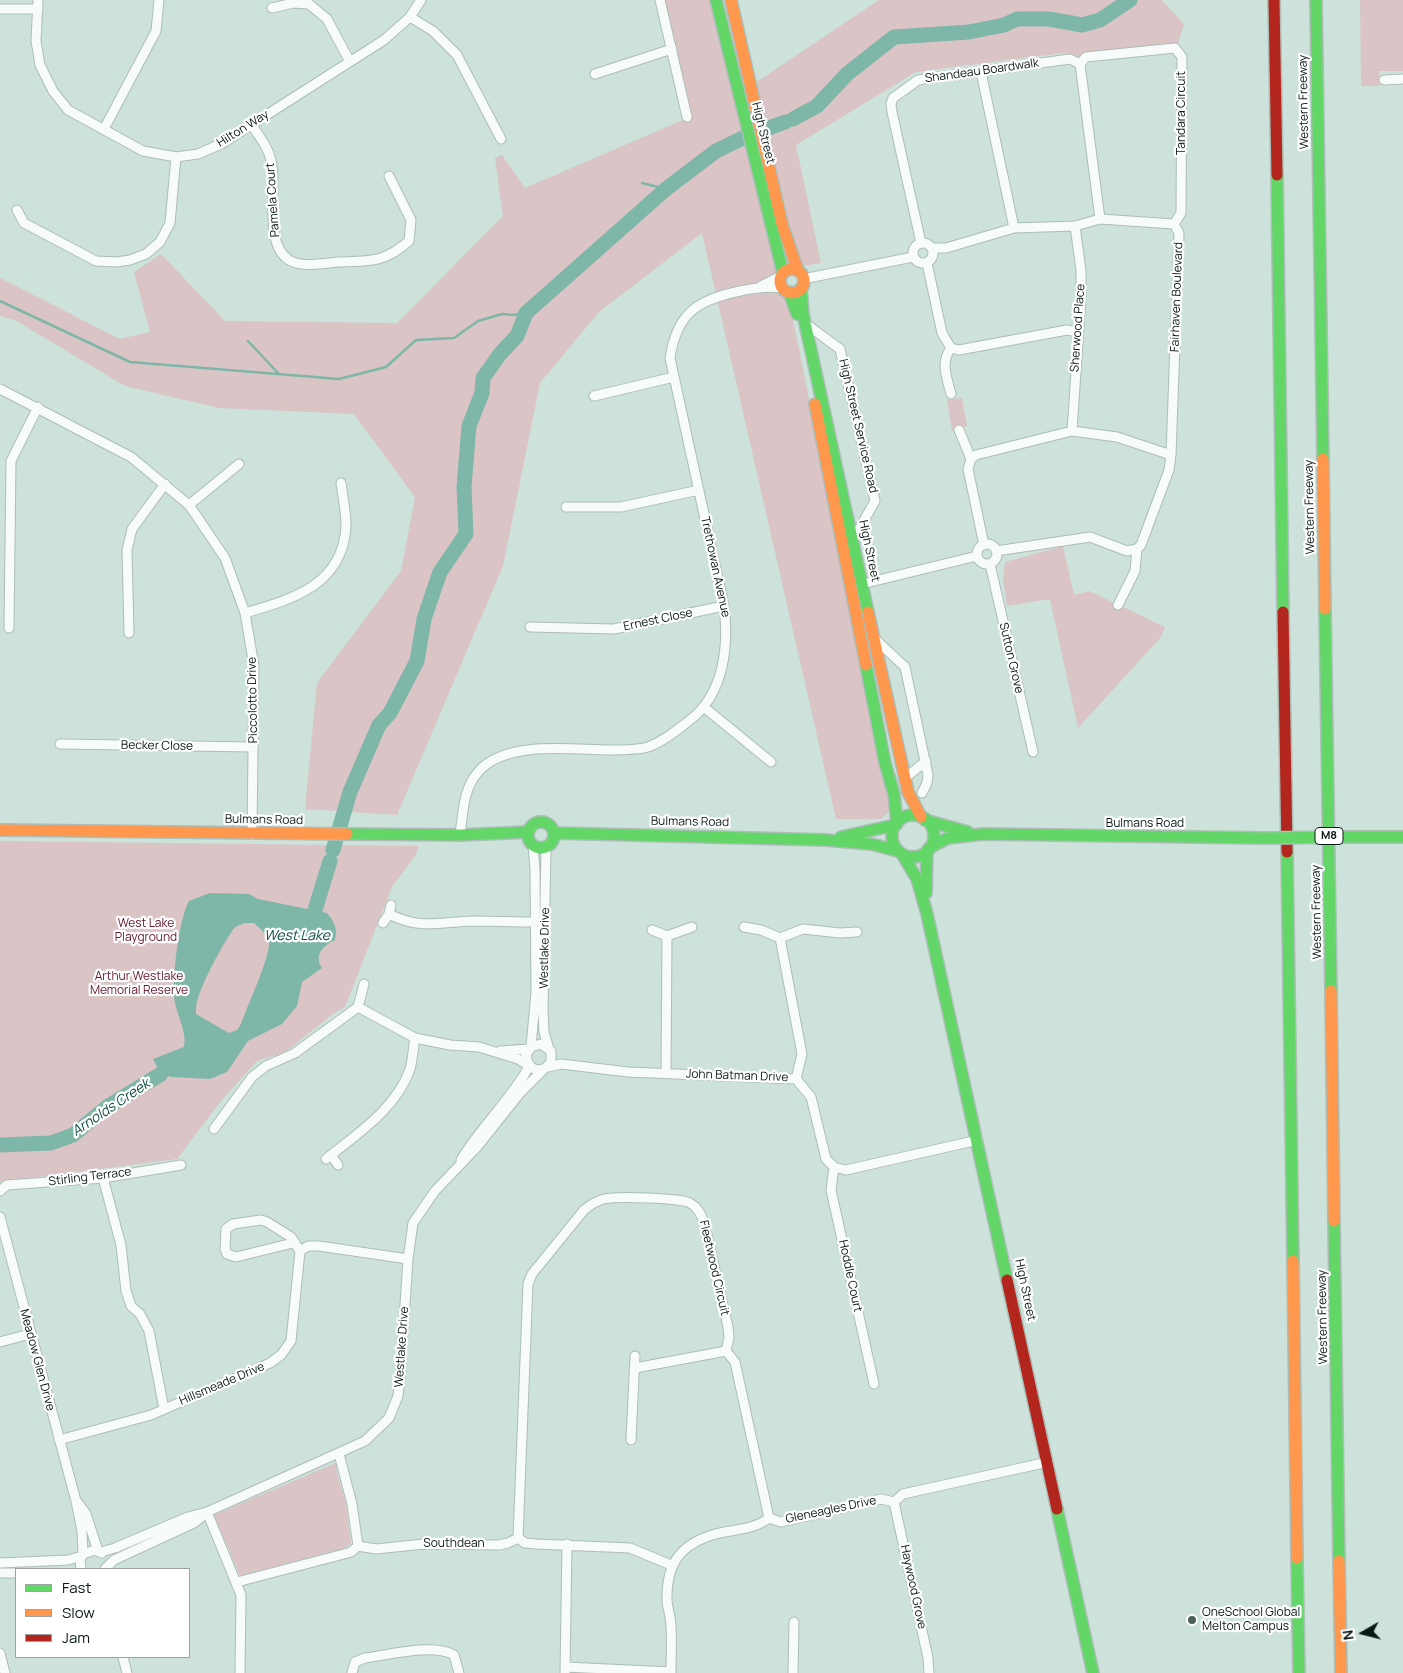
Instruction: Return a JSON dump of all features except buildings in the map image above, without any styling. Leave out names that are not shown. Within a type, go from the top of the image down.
[{"type":"main road","name":"High Street","points":[[716,0],[784,282],[794,302],[885,763],[894,794],[896,824]]},
{"type":"main road","name":"High Street","points":[[731,0],[782,224],[800,279],[806,324],[905,778],[913,803],[923,818]]},
{"type":"main road","points":[[1274,0],[1299,1673]]},
{"type":"main road","name":"Western Freeway","points":[[1316,0],[1341,1673]]},
{"type":"main road","points":[[790,269],[800,279],[797,291],[784,282],[790,269]]},
{"type":"main road","points":[[909,816],[923,818],[932,830],[932,843],[928,849],[914,857],[900,853],[892,836],[896,824],[909,816]]},
{"type":"main road","name":"Bulmans Road","points":[[923,818],[983,834]]},
{"type":"main road","points":[[541,822],[549,825],[554,833],[552,842],[546,847],[539,848],[528,839],[528,832],[533,825],[541,822]]},
{"type":"main road","name":"Bulmans Road","points":[[826,840],[896,824]]},
{"type":"main road","name":"Bulmans Road","points":[[0,830],[460,835],[528,832]]},
{"type":"main road","name":"Bulmans Road","points":[[554,833],[826,840],[871,844],[900,853]]},
{"type":"main road","name":"Bulmans Road","points":[[928,849],[936,842],[952,837],[983,834],[1265,838],[1403,837]]},
{"type":"main road","name":"High Street","points":[[927,914],[925,880],[928,849]]},
{"type":"main road","name":"High Street","points":[[900,853],[917,880],[927,914],[978,1140],[1093,1673]]},
{"type":"street","points":[[104,129],[156,31],[158,0]]},
{"type":"street","name":"Hilton Way","points":[[38,4],[36,41],[40,65],[53,92],[68,110],[143,152],[176,157],[198,154],[221,144],[349,60],[384,40],[410,17],[421,0]]},
{"type":"street","points":[[660,0],[687,118]]},
{"type":"street","points":[[0,9],[38,4]]},
{"type":"street","points":[[272,8],[293,4],[309,4],[327,19],[349,60]]},
{"type":"street","points":[[410,17],[432,31],[456,55],[501,139]]},
{"type":"street","name":"Tandara Circuit","points":[[1080,64],[1086,57],[1175,48],[1182,57],[1181,212],[1174,224]]},
{"type":"street","points":[[595,74],[672,49]]},
{"type":"street","name":"Shandeau Boardwalk","points":[[921,243],[891,104],[894,98],[918,80],[1070,59],[1080,64]]},
{"type":"street","points":[[1080,64],[1100,219]]},
{"type":"street","points":[[981,72],[1014,228]]},
{"type":"street","points":[[1384,80],[1403,79]]},
{"type":"street","name":"Pamela Court","points":[[251,124],[271,158],[274,234],[278,248],[289,260],[303,264],[374,261],[394,254],[409,241],[411,220],[389,176]]},
{"type":"street","points":[[17,210],[24,223],[96,261],[117,262],[130,260],[146,254],[160,242],[170,223],[176,157]]},
{"type":"street","name":"Fairhaven Boulevard","points":[[932,248],[946,248],[1014,228],[1074,226],[1100,219],[1174,224],[1180,233],[1169,470],[1145,539],[1136,550],[1135,572],[1118,605]]},
{"type":"street","name":"Sherwood Place","points":[[1072,431],[1081,270],[1074,226]]},
{"type":"street","points":[[913,256],[915,247],[921,243],[928,244],[932,248],[933,255],[927,263],[942,333],[951,348],[959,350],[1066,330],[1078,332]]},
{"type":"street","points":[[800,279],[913,256]]},
{"type":"street","points":[[913,256],[920,263],[927,263]]},
{"type":"street","name":"Trethowan Avenue","points":[[460,835],[467,790],[480,769],[495,757],[510,752],[528,750],[624,750],[647,747],[671,735],[705,708],[719,677],[726,651],[727,630],[724,606],[670,358],[673,338],[687,315],[713,297],[784,282]]},
{"type":"street","name":"High Street Service Road","points":[[806,324],[840,349],[869,470],[875,501],[853,540]]},
{"type":"street","points":[[951,348],[945,356],[951,394]]},
{"type":"street","points":[[594,396],[674,377]]},
{"type":"street","name":"Piccolotto Drive","points":[[0,390],[38,407],[132,457],[189,505],[225,558],[246,612],[254,666],[252,834]]},
{"type":"street","points":[[9,628],[11,461],[38,407]]},
{"type":"street","points":[[960,430],[971,459]]},
{"type":"street","points":[[984,545],[968,469],[971,459],[976,455],[1072,431],[1118,437],[1171,455]]},
{"type":"street","points":[[189,505],[239,464]]},
{"type":"street","points":[[129,633],[128,550],[132,529],[165,484]]},
{"type":"street","points":[[246,612],[301,594],[318,583],[330,570],[344,540],[346,524],[341,484]]},
{"type":"street","points":[[566,507],[621,507],[699,490]]},
{"type":"street","points":[[996,551],[1090,537],[1127,550],[1136,550]]},
{"type":"street","points":[[984,545],[991,546],[996,551]]},
{"type":"street","points":[[977,556],[978,551],[984,545]]},
{"type":"street","points":[[977,556],[982,563],[990,564],[994,560],[996,551]]},
{"type":"street","points":[[862,584],[977,556]]},
{"type":"street","name":"Sutton Grove","points":[[990,564],[1032,752]]},
{"type":"street","name":"Ernest Close","points":[[530,627],[614,629],[724,606]]},
{"type":"street","points":[[874,638],[905,667],[926,761],[927,783],[922,793]]},
{"type":"street","points":[[705,708],[771,762]]},
{"type":"street","name":"Becker Close","points":[[60,744],[253,747]]},
{"type":"street","points":[[905,778],[926,761]]},
{"type":"street","name":"Westlake Drive","points":[[530,1048],[536,992],[536,870],[533,845]]},
{"type":"street","name":"Westlake Drive","points":[[546,847],[544,1032],[550,1050]]},
{"type":"street","points":[[383,923],[390,910],[406,923],[418,924],[486,921],[535,922]]},
{"type":"street","points":[[652,930],[667,936],[692,927]]},
{"type":"street","points":[[744,927],[761,930],[780,938],[803,929],[840,933],[857,932]]},
{"type":"street","points":[[666,1074],[667,936]]},
{"type":"street","points":[[780,938],[802,1054],[796,1079]]},
{"type":"street","points":[[214,1129],[252,1077],[266,1066],[295,1053],[358,1008],[364,984]]},
{"type":"street","points":[[358,1008],[415,1038],[493,1052],[529,1064],[536,1070],[546,1068],[552,1059],[550,1050],[541,1044],[530,1048],[493,1052]]},
{"type":"street","points":[[338,1165],[329,1157],[394,1100],[404,1084],[411,1067],[415,1038]]},
{"type":"street","points":[[529,1064],[526,1056],[530,1048]]},
{"type":"street","name":"John Batman Drive","points":[[550,1050],[580,1066]]},
{"type":"street","name":"Westlake Drive","points":[[453,1173],[473,1140],[517,1088],[529,1064]]},
{"type":"street","name":"John Batman Drive","points":[[546,1068],[561,1064],[628,1072],[796,1079],[811,1097],[826,1159],[834,1167]]},
{"type":"street","name":"Westlake Drive","points":[[83,1555],[90,1550],[99,1552],[115,1548],[188,1516],[207,1512],[338,1454],[365,1441],[389,1418],[398,1396],[408,1259],[413,1223],[435,1191],[478,1147],[520,1093],[546,1068]]},
{"type":"street","points":[[834,1167],[846,1170],[978,1140]]},
{"type":"street","name":"Stirling Terrace","points":[[0,1190],[6,1185],[103,1178],[181,1164]]},
{"type":"street","name":"Hoddle Court","points":[[834,1167],[831,1190],[874,1384]]},
{"type":"street","points":[[103,1178],[121,1245],[122,1275],[126,1291],[130,1306],[140,1314],[149,1331],[164,1409]]},
{"type":"street","name":"Fleetwood Circuit","points":[[518,1538],[528,1284],[532,1274],[584,1210],[593,1203],[606,1198],[674,1199],[689,1203],[698,1210],[704,1222],[728,1327],[729,1338],[726,1351],[734,1362],[769,1518]]},
{"type":"street","name":"Meadow Glen Drive","points":[[0,1218],[76,1501],[82,1531],[82,1568]]},
{"type":"street","points":[[293,1243],[231,1257],[225,1249],[224,1236],[226,1229],[233,1224],[261,1220],[291,1237],[293,1243],[300,1251],[308,1246],[318,1246],[408,1259]]},
{"type":"street","name":"Hillsmeade Drive","points":[[59,1440],[151,1415],[270,1363],[281,1355],[291,1341],[300,1251]]},
{"type":"street","points":[[0,1342],[30,1334]]},
{"type":"street","points":[[635,1368],[726,1351]]},
{"type":"street","points":[[631,1440],[635,1356]]},
{"type":"street","points":[[338,1454],[352,1504],[358,1546]]},
{"type":"street","name":"Gleneagles Drive","points":[[671,1565],[688,1545],[712,1535],[758,1526],[769,1518],[782,1522],[881,1499],[894,1502],[903,1494],[1048,1462]]},
{"type":"street","name":"Meadow Glen Drive","points":[[76,1501],[86,1514],[99,1552],[105,1558],[105,1568]]},
{"type":"street","name":"Haywood Grove","points":[[894,1502],[928,1658],[929,1673]]},
{"type":"street","points":[[207,1512],[237,1582],[241,1596],[240,1673]]},
{"type":"street","name":"Westlake Drive","points":[[106,1568],[114,1560],[194,1523],[207,1512]]},
{"type":"street","points":[[518,1538],[530,1544],[567,1544],[630,1548],[671,1565],[667,1602],[671,1626],[671,1672],[565,1670],[567,1544]]},
{"type":"street","name":"Southdean","points":[[237,1582],[351,1552],[358,1546],[368,1549],[424,1544],[499,1545],[518,1538]]},
{"type":"street","points":[[0,1563],[68,1560],[83,1555]]},
{"type":"street","points":[[0,1573],[15,1573]]},
{"type":"street","points":[[794,1622],[794,1673]]},
{"type":"street","points":[[352,1673],[355,1662],[365,1658],[435,1649],[448,1651],[454,1655],[459,1673]]},
{"type":"street","points":[[0,1654],[5,1673]]},
{"type":"street","points":[[123,1658],[127,1673]]},
{"type":"green space","points":[[655,0],[714,0],[737,95],[879,0],[1162,0],[1184,24],[1178,43],[1091,53],[1083,57],[1063,53],[916,72],[796,145],[821,263],[804,266],[778,265],[776,277],[780,291],[790,305],[891,801],[888,813],[881,819],[836,819],[702,233],[599,312],[540,383],[503,566],[397,815],[305,809],[317,683],[401,571],[415,497],[354,414],[219,408],[125,386],[15,320],[0,316],[0,278],[120,339],[150,332],[134,272],[161,254],[225,321],[397,323],[503,216],[495,158],[502,155],[525,188],[683,120]]},
{"type":"green space","points":[[1360,0],[1403,0],[1403,71],[1379,71],[1379,86],[1361,86]]},
{"type":"green space","points":[[962,398],[967,426],[952,431],[947,400]]},
{"type":"green space","points":[[1063,546],[1074,595],[1089,591],[1165,627],[1161,637],[1078,728],[1050,599],[1007,606],[1003,579],[1005,562]]},
{"type":"green space","name":"Arthur Westlake Memorial Reserve","points":[[0,841],[419,846],[415,856],[392,887],[345,1007],[333,1014],[285,1052],[257,1061],[221,1101],[177,1159],[0,1182]]},
{"type":"green space","points":[[340,1461],[336,1469],[346,1504],[351,1543],[345,1548],[240,1576],[214,1515]]},
{"type":"water","name":"West Lake","points":[[210,893],[249,894],[258,899],[327,913],[336,929],[335,940],[327,945],[319,955],[322,968],[302,982],[297,1006],[282,1024],[248,1041],[227,1072],[210,1079],[172,1077],[161,1074],[153,1059],[184,1047],[183,1030],[175,1003],[174,981],[179,935],[185,909],[189,901]],"holes":[[[245,923],[254,923],[267,936],[269,948],[263,969],[241,1024],[237,1030],[229,1033],[196,1014],[196,1006],[203,984],[232,931]]]},
{"type":"waterway","points":[[793,119],[817,106],[847,74],[894,37],[969,32],[1004,25],[1017,19],[1049,19],[1082,25],[1100,20],[1130,0]]},
{"type":"waterway","points":[[766,129],[785,122]]},
{"type":"waterway","points":[[333,850],[350,792],[379,725],[390,713],[417,661],[424,619],[440,572],[466,534],[464,487],[469,426],[482,393],[483,378],[500,354],[517,336],[526,313],[666,189],[716,151],[745,137]]},
{"type":"waterway","points":[[642,183],[666,189]]},
{"type":"waterway","points":[[0,301],[130,362],[339,379],[386,367],[416,340],[454,338],[478,321],[502,314],[526,313]]},
{"type":"waterway","points":[[248,341],[278,373]]},
{"type":"waterway","points":[[315,910],[330,861]]},
{"type":"waterway","name":"Arnolds Creek","points":[[0,1145],[51,1143],[73,1135],[107,1107],[161,1074]]},
{"type":"traffic: fast","points":[[716,0],[783,273]]},
{"type":"traffic: fast","points":[[1316,0],[1323,459]]},
{"type":"traffic: fast","points":[[1277,175],[1283,612]]},
{"type":"traffic: fast","points":[[801,288],[803,314],[868,612]]},
{"type":"traffic: fast","points":[[789,292],[797,314]]},
{"type":"traffic: fast","points":[[1325,609],[1331,991]]},
{"type":"traffic: fast","points":[[866,665],[885,763],[894,794],[897,824]]},
{"type":"traffic: fast","points":[[913,815],[928,821],[934,836],[928,851],[913,857],[898,851],[892,836],[898,821],[913,815]]},
{"type":"traffic: fast","points":[[925,820],[968,832]]},
{"type":"traffic: fast","points":[[541,822],[550,826],[554,835],[550,844],[541,848],[532,844],[528,835],[532,826],[541,822]]},
{"type":"traffic: fast","points":[[841,837],[895,825]]},
{"type":"traffic: fast","points":[[347,834],[460,835],[528,832]]},
{"type":"traffic: fast","points":[[554,833],[826,840],[871,844],[898,851]]},
{"type":"traffic: fast","points":[[929,848],[948,838],[983,834],[1265,838]]},
{"type":"traffic: fast","points":[[1350,837],[1403,837]]},
{"type":"traffic: fast","points":[[1265,838],[1350,837]]},
{"type":"traffic: fast","points":[[926,893],[927,851]]},
{"type":"traffic: fast","points":[[1287,852],[1293,1261]]},
{"type":"traffic: fast","points":[[902,854],[917,879],[927,914],[1007,1280]]},
{"type":"traffic: fast","points":[[1334,1221],[1339,1561]]},
{"type":"traffic: fast","points":[[1057,1509],[1093,1673]]},
{"type":"traffic: fast","points":[[1297,1558],[1299,1673]]},
{"type":"traffic: slow","points":[[731,0],[782,224],[798,271]]},
{"type":"traffic: slow","points":[[792,269],[800,273],[804,281],[800,289],[792,293],[784,289],[780,281],[784,273],[792,269]]},
{"type":"traffic: slow","points":[[815,404],[866,665]]},
{"type":"traffic: slow","points":[[1323,459],[1325,609]]},
{"type":"traffic: slow","points":[[868,612],[908,792],[921,817]]},
{"type":"traffic: slow","points":[[0,830],[347,834]]},
{"type":"traffic: slow","points":[[1331,991],[1334,1221]]},
{"type":"traffic: slow","points":[[1293,1261],[1297,1558]]},
{"type":"traffic: slow","points":[[1339,1561],[1341,1673]]},
{"type":"traffic: jam","points":[[1274,0],[1277,175]]},
{"type":"traffic: jam","points":[[1283,612],[1287,852]]},
{"type":"traffic: jam","points":[[1007,1280],[1057,1509]]},
{"type":"place","name":"OneSchool Global Melton Campus","points":[[1192,1620]]},
{"type":"park label","name":"West Lake Playground","points":[[146,931]]}]
